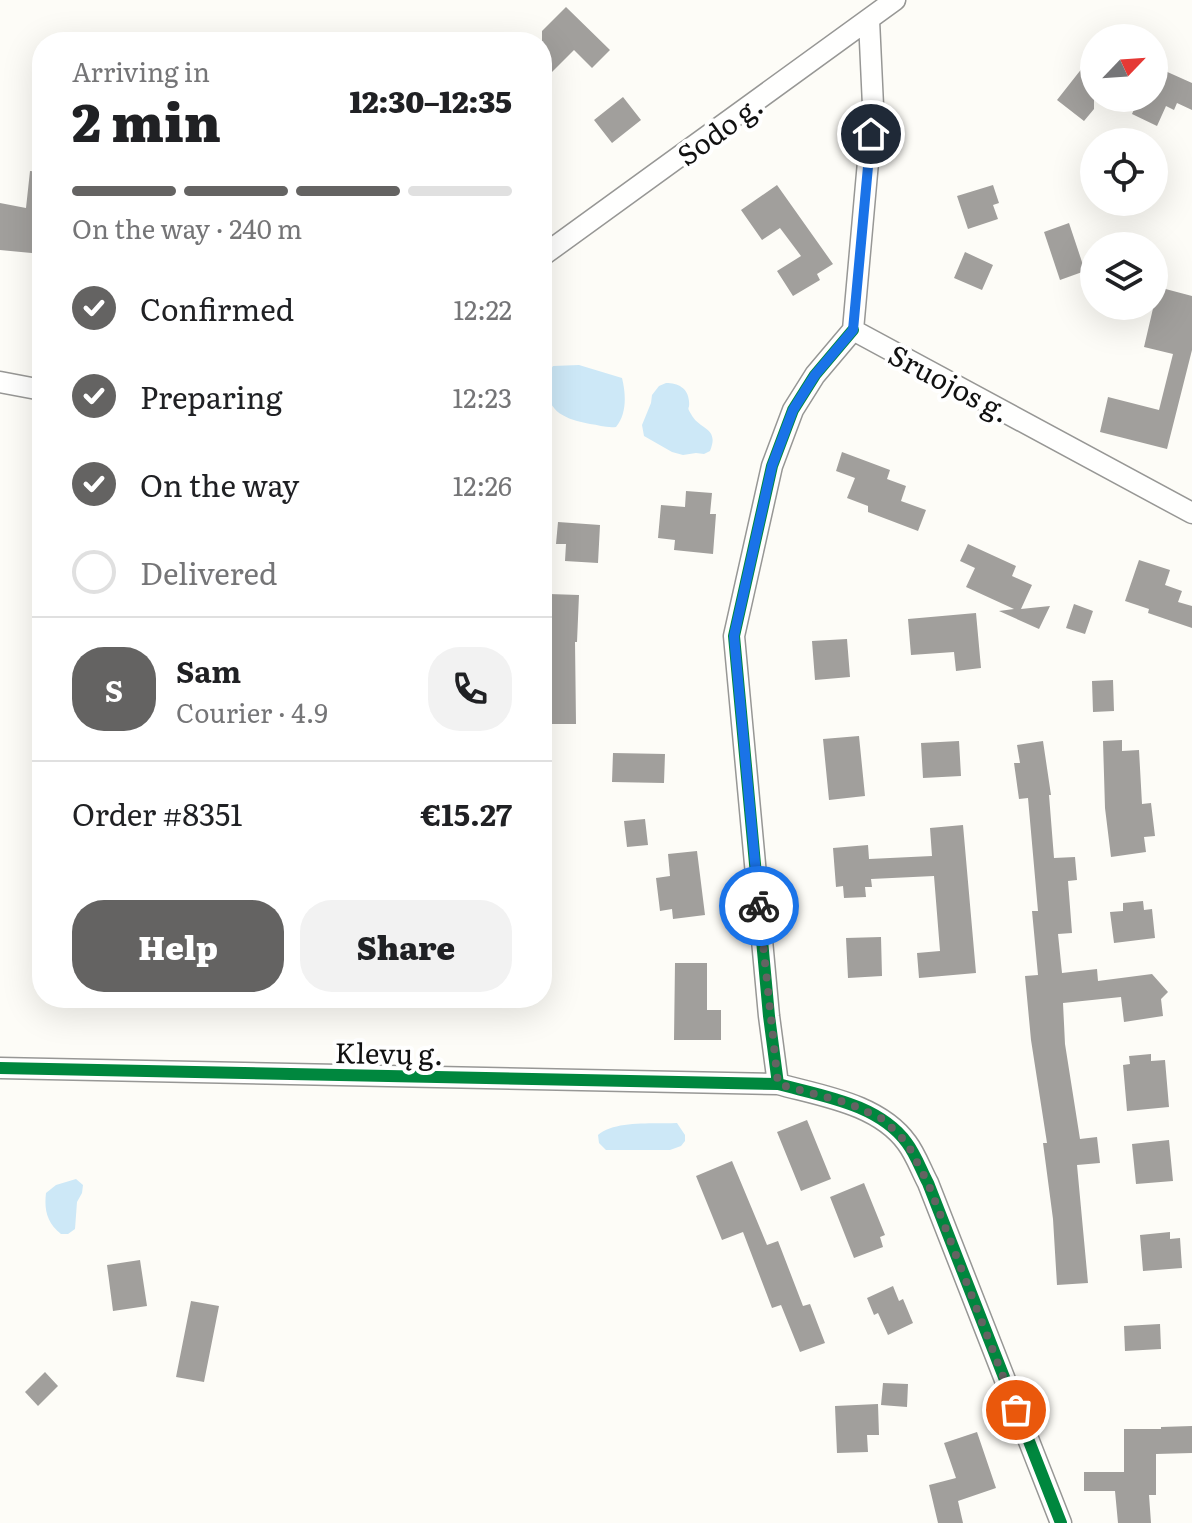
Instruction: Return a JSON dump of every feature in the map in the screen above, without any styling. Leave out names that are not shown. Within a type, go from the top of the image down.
[{"type":"street","name":"Sodo g.","points":[[552,249],[895,0]]},
{"type":"street","points":[[778,1084],[734,636],[772,466],[793,410],[815,375],[853,330],[873,106],[869,20]]},
{"type":"street","name":"Sruojos g.","points":[[853,330],[1192,513]]},
{"type":"street","points":[[0,382],[32,388]]},
{"type":"street","name":"Klevų g.","points":[[0,1068],[778,1084],[848,1103],[883,1119],[907,1143],[928,1183],[1061,1523]]},
{"type":"water","points":[[579,365],[622,378],[625,404],[616,427],[573,420],[554,408],[553,366]]},
{"type":"water","points":[[666,383],[678,385],[687,393],[688,409],[712,437],[710,451],[683,455],[644,436],[642,425],[652,395]]},
{"type":"water","points":[[677,1123],[685,1135],[685,1141],[670,1150],[606,1150],[599,1143],[598,1135],[614,1127]]},
{"type":"water","points":[[76,1179],[83,1185],[77,1202],[75,1229],[61,1234],[48,1216],[46,1193],[56,1185]]},
{"type":"building","points":[[566,7],[610,50],[592,68],[574,50],[552,72],[552,32],[542,31]]},
{"type":"building","points":[[1080,71],[1080,112],[1092,112],[1084,121],[1057,100]]},
{"type":"building","points":[[1168,72],[1192,83],[1192,110],[1177,103],[1174,110],[1168,107]]},
{"type":"building","points":[[623,97],[641,120],[612,143],[594,120]]},
{"type":"building","points":[[1133,112],[1163,112],[1157,126]]},
{"type":"building","points":[[32,171],[32,253],[0,250],[0,203],[26,208]]},
{"type":"building","points":[[777,185],[833,264],[817,274],[820,280],[793,296],[777,271],[801,256],[780,228],[762,240],[741,210]]},
{"type":"building","points":[[993,185],[999,203],[993,205],[998,219],[968,229],[957,196]]},
{"type":"building","points":[[1069,223],[1080,256],[1080,273],[1060,280],[1044,232]]},
{"type":"building","points":[[965,252],[993,265],[982,290],[954,278]]},
{"type":"building","points":[[1168,290],[1192,296],[1192,350],[1167,449],[1100,432],[1108,397],[1159,410],[1173,354],[1144,347],[1150,320],[1168,320]]},
{"type":"building","points":[[842,452],[890,470],[887,479],[906,486],[901,501],[926,510],[918,531],[868,512],[868,506],[847,498],[855,478],[836,471]]},
{"type":"building","points":[[686,491],[712,493],[710,514],[716,514],[713,554],[674,550],[675,540],[658,538],[661,505],[685,507]]},
{"type":"building","points":[[558,522],[600,525],[598,563],[565,561],[566,544],[556,544]]},
{"type":"building","points":[[968,544],[1016,566],[1012,576],[1032,585],[1021,609],[1050,606],[1039,629],[999,611],[1014,609],[966,587],[975,568],[960,561]]},
{"type":"building","points":[[1139,560],[1170,570],[1165,585],[1182,591],[1178,602],[1192,606],[1192,628],[1148,613],[1149,609],[1125,601]]},
{"type":"building","points":[[552,594],[579,595],[575,642],[576,724],[552,724]]},
{"type":"building","points":[[1074,604],[1093,611],[1085,634],[1066,628]]},
{"type":"building","points":[[976,613],[981,668],[956,671],[954,652],[911,655],[908,619]]},
{"type":"building","points":[[847,639],[850,677],[815,680],[812,641]]},
{"type":"building","points":[[1113,680],[1114,711],[1093,712],[1092,681]]},
{"type":"building","points":[[859,736],[865,796],[829,800],[823,739]]},
{"type":"building","points":[[1122,740],[1122,751],[1139,750],[1142,804],[1151,803],[1155,836],[1144,837],[1146,852],[1111,857],[1105,808],[1103,741]]},
{"type":"building","points":[[959,741],[961,776],[923,778],[921,743]]},
{"type":"building","points":[[1043,741],[1051,795],[1054,858],[1075,857],[1077,880],[1068,881],[1072,933],[1058,934],[1062,973],[1097,969],[1098,981],[1152,974],[1168,992],[1161,999],[1163,1016],[1124,1022],[1121,997],[1063,1003],[1065,1044],[1080,1139],[1097,1137],[1100,1163],[1077,1165],[1088,1283],[1057,1285],[1053,1219],[1043,1143],[1047,1143],[1031,1040],[1025,976],[1038,975],[1032,911],[1038,911],[1028,798],[1019,799],[1014,763],[1020,763],[1017,745]]},
{"type":"building","points":[[613,753],[665,754],[664,783],[612,782]]},
{"type":"building","points":[[645,819],[648,845],[627,847],[624,821]]},
{"type":"building","points":[[963,825],[976,973],[919,978],[917,953],[940,951],[934,876],[871,879],[872,887],[865,887],[866,897],[844,898],[843,886],[836,887],[833,848],[868,845],[869,859],[932,856],[930,828]]},
{"type":"building","points":[[697,851],[705,915],[673,919],[672,909],[660,911],[656,878],[670,876],[668,854]]},
{"type":"building","points":[[1143,901],[1144,910],[1152,909],[1155,938],[1114,943],[1110,912],[1123,911],[1123,903]]},
{"type":"building","points":[[881,937],[882,976],[848,978],[846,938]]},
{"type":"building","points":[[675,963],[707,963],[707,1010],[721,1010],[721,1040],[674,1040]]},
{"type":"building","points":[[1151,1054],[1151,1061],[1165,1060],[1169,1107],[1127,1111],[1123,1065],[1130,1064],[1129,1056]]},
{"type":"building","points":[[807,1120],[831,1179],[801,1191],[777,1132]]},
{"type":"building","points":[[1169,1140],[1173,1181],[1136,1184],[1132,1144]]},
{"type":"building","points":[[732,1161],[767,1245],[778,1241],[803,1306],[810,1304],[825,1343],[800,1352],[781,1305],[772,1308],[743,1232],[722,1240],[696,1176]]},
{"type":"building","points":[[864,1183],[885,1235],[880,1237],[883,1247],[854,1258],[830,1197]]},
{"type":"building","points":[[1170,1232],[1170,1239],[1180,1238],[1182,1268],[1143,1271],[1140,1235]]},
{"type":"building","points":[[140,1260],[147,1306],[113,1311],[107,1265]]},
{"type":"building","points":[[893,1286],[899,1301],[903,1299],[913,1323],[888,1335],[867,1298]]},
{"type":"building","points":[[191,1301],[219,1306],[204,1382],[176,1377]]},
{"type":"building","points":[[1160,1324],[1161,1349],[1125,1351],[1124,1326]]},
{"type":"building","points":[[45,1372],[58,1386],[38,1406],[25,1392]]},
{"type":"building","points":[[883,1383],[908,1384],[907,1407],[881,1405]]},
{"type":"building","points":[[878,1404],[879,1435],[867,1435],[868,1452],[837,1453],[835,1406]]},
{"type":"building","points":[[1192,1426],[1192,1453],[1156,1454],[1156,1495],[1149,1495],[1151,1523],[1118,1523],[1115,1491],[1084,1491],[1084,1472],[1124,1472],[1124,1429]]},
{"type":"building","points":[[977,1432],[996,1488],[958,1501],[963,1523],[938,1523],[929,1485],[956,1478],[944,1443]]},
{"type":"cycle path","points":[[853,330],[815,375],[793,410],[772,466],[734,636],[778,1084],[865,1110],[895,1130],[910,1148],[928,1183],[1061,1523]]},
{"type":"cycle path","points":[[0,1068],[778,1084]]},
{"type":"way so far","points":[[759,906],[778,1084],[848,1103],[883,1119],[907,1143],[928,1183],[1016,1410]]},
{"type":"route","points":[[759,906],[734,636],[772,466],[793,410],[815,375],[853,330],[871,134]]}]
